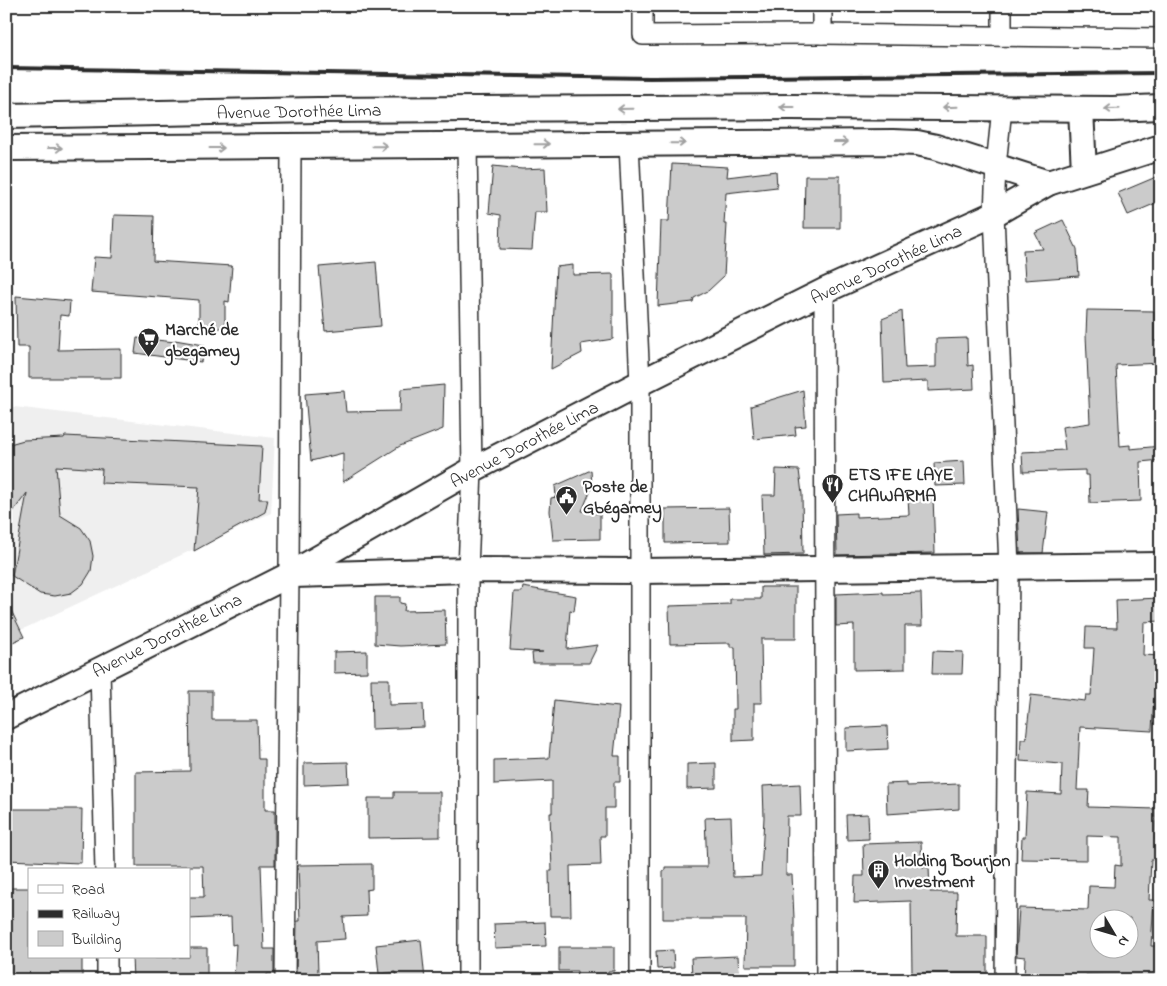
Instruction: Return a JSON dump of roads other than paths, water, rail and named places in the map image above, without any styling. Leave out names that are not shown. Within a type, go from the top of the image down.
[{"type":"main road","name":"Avenue Dorothée Lima","points":[[6,116],[318,110],[781,107],[1081,109],[1161,107]]},
{"type":"main road","points":[[917,143],[918,108]]},
{"type":"main road","points":[[1081,109],[1084,171]]},
{"type":"main road","name":"Avenue Dorothée Lima","points":[[6,148],[789,142],[917,143],[936,147],[1048,184]]},
{"type":"main road","name":"Avenue Dorothée Lima","points":[[6,717],[289,575],[472,470],[824,291],[994,214],[1048,184],[1161,147]]},
{"type":"main road","points":[[289,575],[468,570],[640,571],[1161,565]]},
{"type":"street","points":[[643,6],[643,35],[822,34],[1161,38]]},
{"type":"street","points":[[822,6],[822,34]]},
{"type":"street","points":[[1002,6],[1002,36]]},
{"type":"street","points":[[1002,108],[996,166],[994,214],[1009,566],[1006,980]]},
{"type":"street","points":[[629,143],[640,383],[640,980]]},
{"type":"street","points":[[467,145],[472,470],[468,570],[468,980]]},
{"type":"street","points":[[285,980],[291,147]]},
{"type":"street","points":[[824,291],[826,980]]},
{"type":"street","points":[[100,669],[105,868]]},
{"type":"street","points":[[107,958],[108,980]]},
{"type":"railway","points":[[6,68],[650,78],[1161,73]]},
{"type":"place","name":"Marché de gbegamey","points":[[149,358]]},
{"type":"place","name":"ETS IFE LAYE CHAWARMA","points":[[832,503]]},
{"type":"place","name":"Poste de Gbégamey","points":[[567,515]]},
{"type":"place","name":"Holding Bourjon Investment","points":[[878,889]]}]
